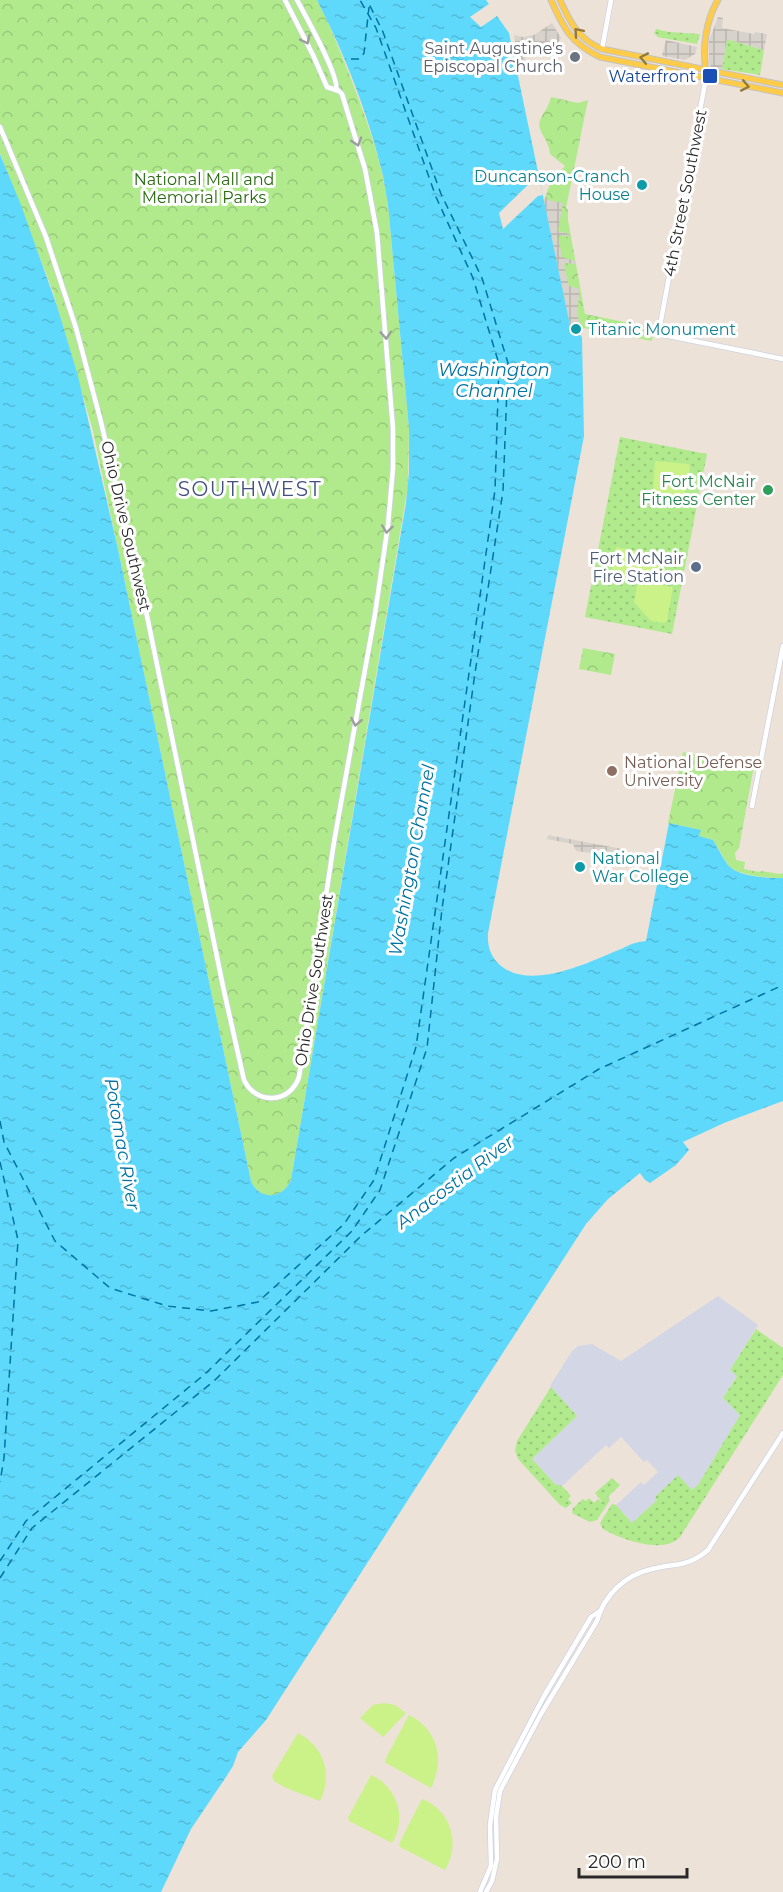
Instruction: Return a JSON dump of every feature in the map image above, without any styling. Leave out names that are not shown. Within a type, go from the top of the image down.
[{"type":"main road","points":[[551,0],[570,37],[586,50],[600,57],[783,93]]},
{"type":"main road","points":[[560,0],[578,34],[602,49],[783,85]]},
{"type":"main road","name":"4th Street Southwest","points":[[706,78],[705,46],[717,1]]},
{"type":"street","name":"Ohio Drive Southwest","points":[[0,127],[46,237],[76,328],[100,418],[150,630],[242,1076],[254,1093],[264,1098],[275,1098],[290,1091],[299,1077],[333,852],[375,614],[393,476],[393,429],[382,275],[376,225],[361,156],[343,97],[340,92],[327,87],[314,55],[285,0]]},
{"type":"street","name":"Ohio Drive Southwest","points":[[297,0],[331,70],[337,86],[336,90]]},
{"type":"street","points":[[602,49],[611,0]]},
{"type":"street","name":"4th Street Southwest","points":[[706,78],[658,329],[660,334],[783,359]]},
{"type":"street","points":[[752,806],[783,646]]},
{"type":"street","points":[[486,1892],[492,1881],[497,1859],[496,1817],[500,1791],[541,1714],[597,1621],[600,1611],[614,1591],[632,1576],[651,1569],[686,1564],[708,1550],[783,1433]]},
{"type":"street","points":[[480,1892],[491,1866],[490,1825],[495,1790],[544,1696],[575,1643],[591,1617],[600,1611]]},
{"type":"shaded area","points":[[718,17],[723,18],[722,28],[767,34],[764,50],[727,39],[722,69],[711,68],[709,41]]},
{"type":"shaded area","points":[[552,23],[561,38],[552,54],[532,50],[527,54],[521,66],[518,63],[514,35],[523,37],[534,35]]},
{"type":"shaded area","points":[[666,40],[697,47],[695,54],[685,60],[662,56]]},
{"type":"shaded area","points":[[546,196],[548,200],[563,203],[558,231],[569,234],[570,237],[559,235],[558,237],[562,257],[575,261],[575,264],[566,263],[564,265],[569,286],[580,289],[577,313],[581,328],[571,330],[544,201]]},
{"type":"shaded area","points":[[548,835],[622,849],[621,854],[595,849],[591,853],[576,851],[573,844],[547,839]]},
{"type":"shaded area","points":[[718,1296],[758,1325],[730,1370],[737,1375],[723,1398],[740,1415],[698,1485],[692,1490],[678,1476],[632,1523],[616,1505],[641,1482],[644,1485],[658,1472],[647,1460],[644,1462],[621,1437],[609,1448],[606,1445],[561,1487],[555,1484],[532,1459],[577,1416],[550,1386],[572,1351],[578,1346],[592,1344],[621,1361]]},
{"type":"green space","name":"National Mall and Memorial Parks","points":[[0,0],[317,0],[356,92],[382,171],[388,205],[409,428],[408,486],[291,1180],[277,1194],[260,1192],[251,1181],[93,431],[53,292],[0,153]]},
{"type":"green space","points":[[656,29],[700,34],[697,44],[657,37],[654,34]]},
{"type":"green space","points":[[727,39],[764,50],[760,75],[722,69]]},
{"type":"green space","points":[[551,97],[578,103],[588,100],[566,208],[585,314],[654,328],[652,341],[584,328],[571,330],[544,201],[554,172],[560,172],[565,166],[550,154],[539,125]]},
{"type":"green space","points":[[620,437],[707,454],[672,634],[585,617]]},
{"type":"green space","points":[[655,461],[689,464],[684,497],[653,492]]},
{"type":"green space","points":[[616,547],[666,557],[661,585],[673,587],[667,621],[664,623],[651,621],[634,602],[638,581],[611,575]]},
{"type":"green space","points":[[583,648],[615,654],[611,675],[579,669]]},
{"type":"green space","points":[[683,752],[754,766],[739,848],[735,853],[736,860],[745,862],[744,869],[783,873],[783,878],[756,876],[730,868],[713,840],[699,836],[700,830],[668,823]]},
{"type":"green space","points":[[756,1329],[783,1348],[783,1375],[680,1537],[664,1545],[642,1544],[603,1529],[600,1523],[612,1504],[616,1505],[632,1523],[657,1500],[655,1497],[678,1475],[692,1490],[698,1485],[740,1415],[723,1398],[737,1376],[730,1370]]},
{"type":"green space","points":[[551,1387],[577,1416],[532,1459],[555,1484],[562,1486],[571,1496],[568,1499],[572,1503],[566,1508],[560,1505],[518,1459],[515,1451],[517,1441]]},
{"type":"green space","points":[[612,1478],[620,1485],[608,1497],[610,1500],[597,1520],[590,1522],[572,1513],[573,1508],[583,1499],[586,1501],[589,1498],[594,1503],[598,1499],[603,1503],[595,1493]]},
{"type":"green space","points":[[384,1703],[395,1705],[406,1713],[383,1737],[360,1718],[373,1705]]},
{"type":"green space","points":[[409,1715],[427,1729],[436,1747],[438,1767],[431,1788],[386,1763],[385,1760]]},
{"type":"green space","points":[[298,1733],[314,1746],[324,1762],[326,1781],[320,1801],[286,1788],[274,1781],[272,1776]]},
{"type":"green space","points":[[371,1775],[388,1787],[397,1804],[399,1824],[392,1843],[349,1821],[348,1818]]},
{"type":"green space","points":[[422,1799],[440,1811],[450,1829],[452,1849],[445,1870],[400,1847],[399,1844]]},
{"type":"water","points":[[317,0],[486,0],[489,4],[470,17],[481,27],[497,16],[509,33],[571,330],[575,329],[582,337],[584,436],[488,933],[490,951],[501,966],[513,973],[527,976],[574,968],[646,941],[669,823],[701,830],[699,836],[713,840],[728,865],[733,869],[753,876],[783,878],[783,1101],[724,1123],[683,1142],[689,1150],[676,1165],[650,1183],[640,1173],[608,1199],[586,1224],[266,1720],[238,1752],[233,1766],[191,1829],[161,1892],[0,1892],[0,154],[57,306],[78,376],[117,545],[251,1181],[260,1192],[277,1194],[291,1180],[406,503],[409,472],[409,428],[388,205],[383,176],[371,131],[355,86]]},
{"type":"pier","points":[[538,175],[543,195],[538,196],[503,229],[499,213]]},
{"type":"ferry route","points":[[0,1121],[4,1142],[55,1241],[110,1288],[167,1306],[211,1311],[258,1302],[344,1224],[374,1180],[416,1047],[495,490],[499,364],[473,278],[436,197],[376,28],[360,0]]},
{"type":"ferry route","points":[[0,1561],[26,1521],[205,1374],[352,1231],[380,1190],[427,1048],[442,909],[503,491],[508,363],[482,278],[441,194],[383,32],[367,0]]},
{"type":"ferry route","points":[[351,59],[360,59],[364,53],[369,7]]},
{"type":"ferry route","points":[[0,1578],[32,1528],[214,1381],[361,1236],[454,1158],[599,1069],[783,985]]},
{"type":"ferry route","points":[[0,1162],[18,1240],[4,1458],[0,1482]]},
{"type":"place","name":"Saint Augustine's Episcopal Church","points":[[575,57]]},
{"type":"place","name":"Waterfront","points":[[710,76]]},
{"type":"place","name":"Duncanson-Cranch House","points":[[642,185]]},
{"type":"place","name":"Titanic Monument","points":[[576,329]]},
{"type":"place","name":"Fort McNair Fitness Center","points":[[768,490]]},
{"type":"place","name":"Fort McNair Fire Station","points":[[696,567]]},
{"type":"place","name":"National Defense University","points":[[612,771]]},
{"type":"place","name":"National War College","points":[[580,867]]},
{"type":"district","name":"SOUTHWEST","points":[[250,489]]},
{"type":"water label","name":"Washington Channel","points":[[494,380]]},
{"type":"water label","name":"Washington Channel","points":[[412,860]]},
{"type":"water label","name":"Potomac River","points":[[122,1144]]},
{"type":"water label","name":"Anacostia River","points":[[455,1182]]}]
